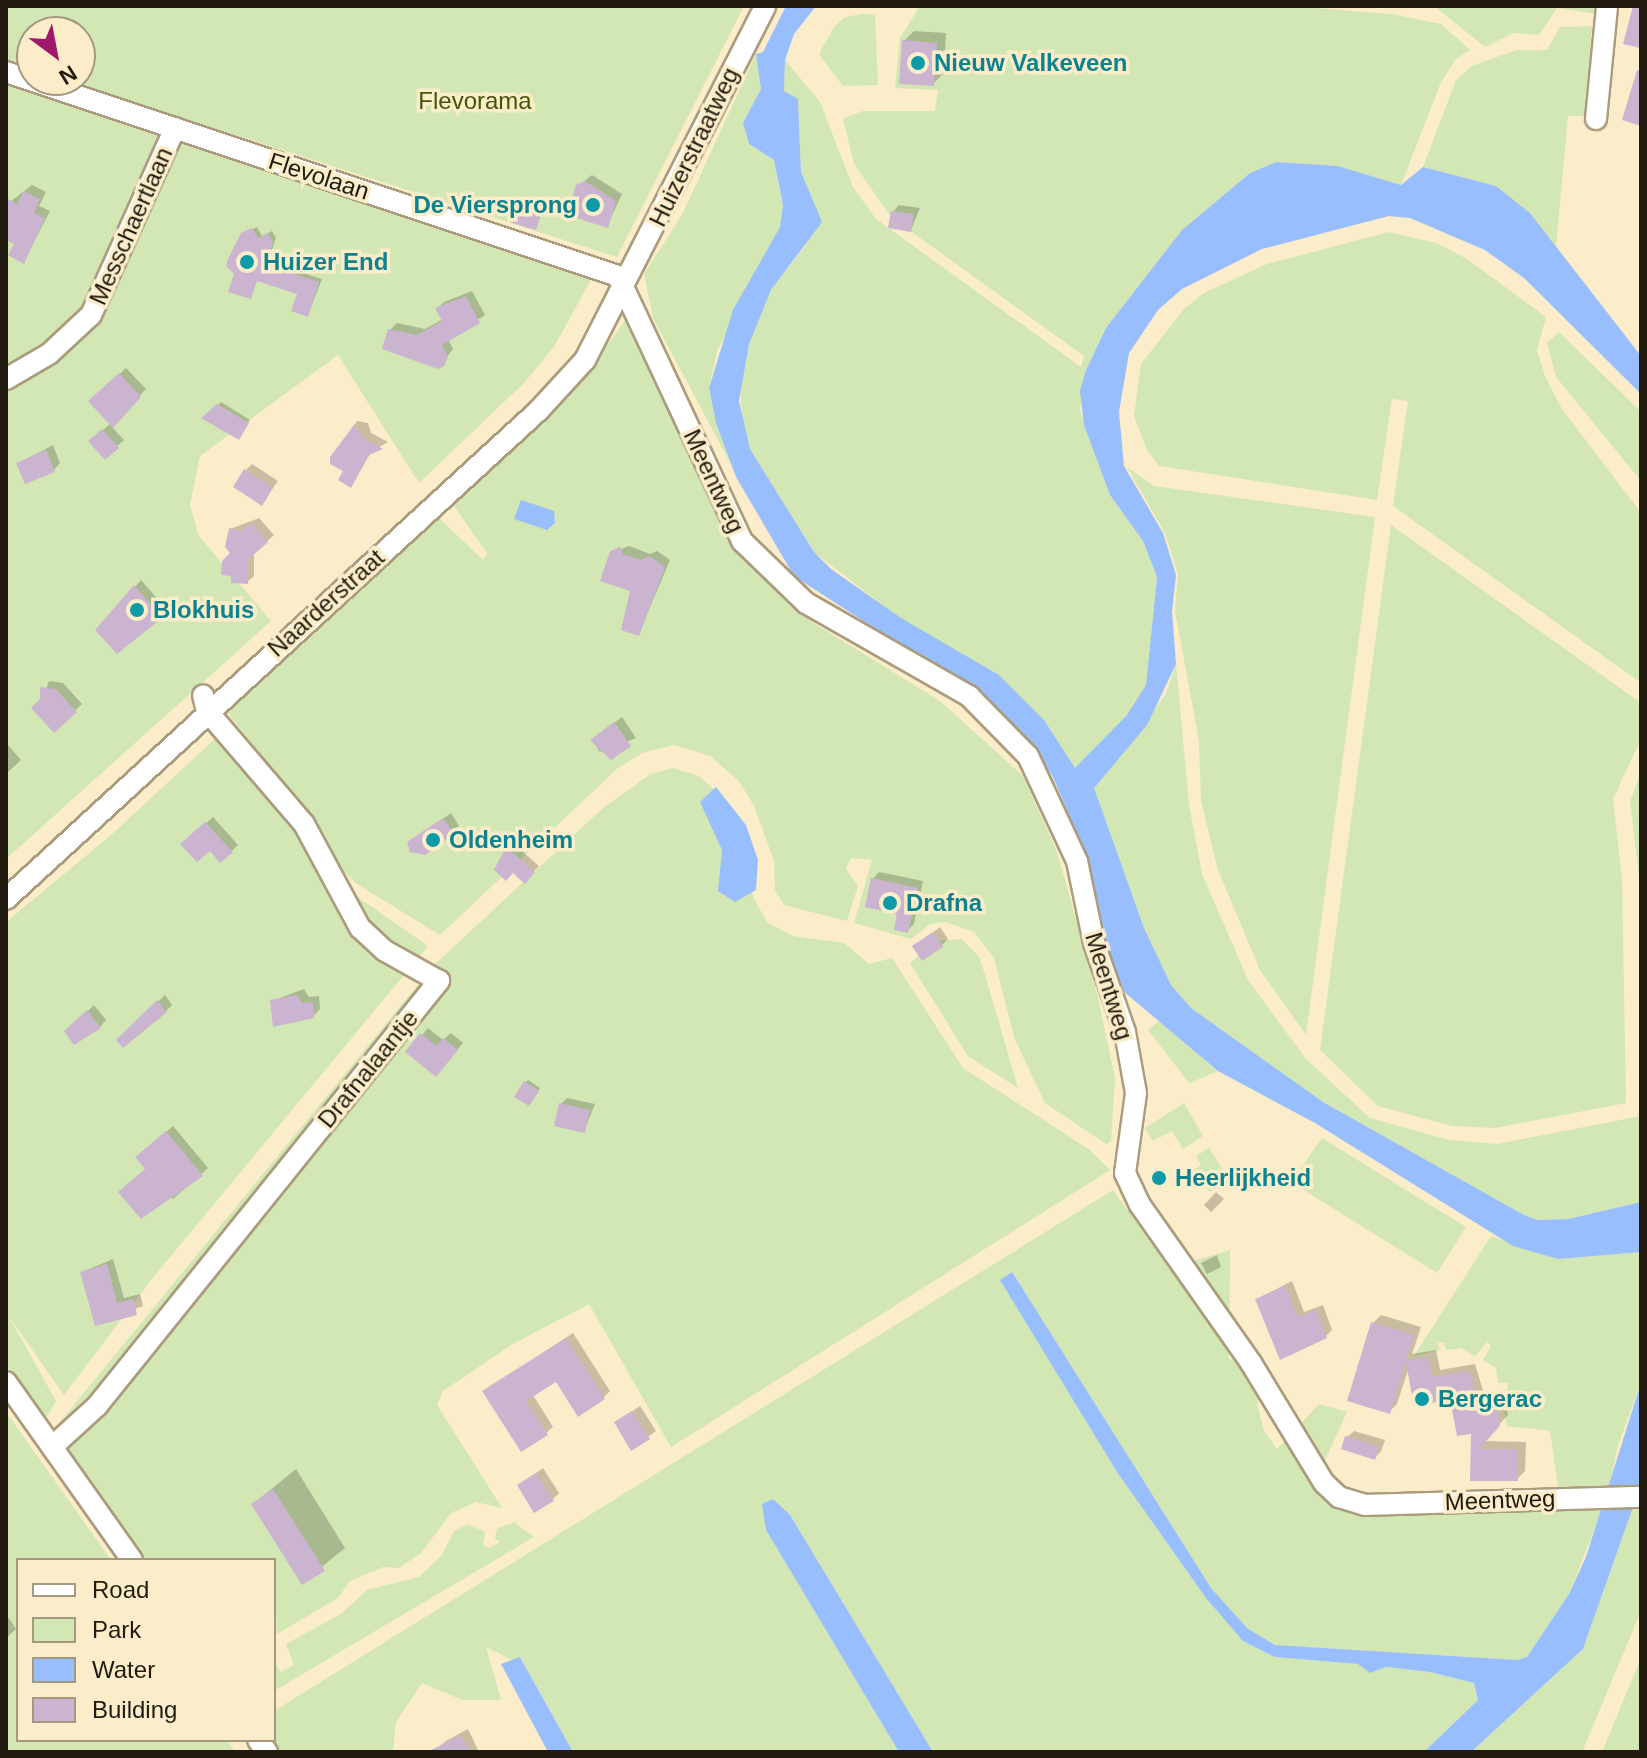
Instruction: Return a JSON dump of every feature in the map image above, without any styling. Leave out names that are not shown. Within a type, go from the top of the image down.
[{"type":"street","name":"Huizerstraatweg","points":[[624,289],[765,6]]},
{"type":"street","points":[[1596,119],[1607,6]]},
{"type":"street","name":"Flevolaan","points":[[6,72],[618,276],[624,289]]},
{"type":"street","name":"Messchaertlaan","points":[[6,379],[49,354],[91,315],[175,128]]},
{"type":"street","name":"Naarderstraat","points":[[6,899],[205,703],[539,410],[585,360],[624,289]]},
{"type":"street","name":"Meentweg","points":[[624,289],[742,541],[806,603],[969,696],[1028,756],[1077,861],[1094,943],[1125,1032],[1136,1093],[1125,1173],[1140,1205],[1251,1363],[1324,1483],[1339,1497],[1365,1505],[1641,1497]]},
{"type":"street","name":"Drafnalaantje","points":[[52,1447],[132,1364],[439,981],[385,951],[360,928],[304,824],[205,703]]},
{"type":"street","points":[[6,1382],[131,1558]]},
{"type":"green space","name":"Flevorama","points":[[6,6],[744,6],[617,257],[96,90],[96,16],[16,16],[16,64],[6,61]]},
{"type":"green space","points":[[920,6],[1289,6],[1392,14],[1441,24],[1470,50],[1456,59],[1441,82],[1401,185],[1338,166],[1276,162],[1250,173],[1182,230],[1106,328],[1086,370],[1080,410],[1110,495],[1143,541],[1157,577],[1146,685],[1127,715],[1075,769],[1044,720],[999,675],[901,619],[814,552],[750,449],[742,423],[740,372],[749,343],[771,290],[805,246],[812,209],[801,172],[798,99],[784,92],[785,60],[820,102],[853,187],[876,219],[1081,367],[1084,356],[891,217],[854,164],[843,119],[863,111],[935,111],[938,90],[895,88],[900,38]]},
{"type":"green space","points":[[1434,6],[1598,6],[1597,14],[1557,8],[1539,35],[1513,33],[1485,47]]},
{"type":"green space","points":[[875,15],[878,85],[843,86],[819,54],[834,27],[845,17]]},
{"type":"green space","points":[[1592,26],[1587,116],[1568,116],[1556,246],[1530,213],[1496,186],[1423,167],[1456,80],[1472,66],[1516,50],[1547,50],[1560,27]]},
{"type":"green space","points":[[756,54],[761,89],[743,123],[749,144],[774,160],[783,205],[780,227],[717,351],[709,388],[716,423],[735,472],[653,318],[644,274],[683,213]]},
{"type":"green space","points":[[6,84],[16,87],[16,96],[41,96],[161,137],[89,298],[53,340],[6,369]]},
{"type":"green space","points":[[181,142],[593,276],[555,345],[525,382],[419,483],[338,355],[200,456],[190,505],[199,536],[271,621],[6,859],[6,390],[60,360],[99,319]]},
{"type":"green space","points":[[1389,232],[1436,243],[1467,259],[1546,317],[1537,350],[1545,376],[1562,409],[1641,513],[1641,683],[1393,506],[1408,401],[1392,399],[1377,500],[1159,466],[1147,450],[1134,416],[1141,364],[1184,309],[1204,293],[1267,264]]},
{"type":"green space","points":[[627,318],[769,578],[812,622],[940,701],[1023,776],[1057,852],[1097,993],[1115,1078],[1111,1141],[1106,1144],[1045,1103],[1015,1040],[994,958],[974,932],[945,922],[930,924],[911,939],[854,923],[872,860],[851,858],[846,869],[858,886],[847,921],[784,905],[775,890],[774,861],[754,806],[739,781],[710,756],[674,745],[642,753],[618,768],[440,935],[357,884],[337,865],[314,823],[227,712],[437,516],[483,560],[487,553],[451,502],[580,382]]},
{"type":"green space","points":[[1559,332],[1641,412],[1641,481],[1556,377],[1547,343]]},
{"type":"green space","points":[[1127,467],[1154,486],[1375,517],[1306,1035],[1260,970],[1218,870],[1201,800],[1199,741],[1175,611],[1178,574],[1165,533]]},
{"type":"green space","points":[[1391,525],[1641,703],[1641,739],[1613,799],[1622,879],[1626,1103],[1495,1128],[1452,1126],[1378,1106],[1320,1050]]},
{"type":"green space","points":[[1176,664],[1189,805],[1202,874],[1248,980],[1306,1059],[1370,1118],[1449,1140],[1497,1144],[1641,1116],[1641,1202],[1568,1219],[1537,1220],[1524,1215],[1323,1102],[1191,1008],[1171,985],[1144,928],[1093,788],[1166,694]]},
{"type":"green space","points":[[219,735],[280,803],[332,879],[428,946],[151,1280],[64,1395],[8,1315],[56,1401],[44,1421],[6,1365],[6,922],[110,836]]},
{"type":"green space","points":[[673,768],[699,776],[721,796],[751,865],[753,897],[767,922],[793,936],[844,943],[869,964],[892,958],[963,1068],[1090,1150],[1110,1170],[671,1447],[589,1304],[511,1345],[443,1391],[437,1405],[502,1508],[476,1502],[451,1513],[421,1553],[399,1568],[383,1567],[350,1581],[338,1598],[277,1634],[276,1558],[130,1558],[47,1438],[434,965],[603,808],[651,774]]},
{"type":"green space","points":[[1641,773],[1641,1053],[1639,877],[1630,801]]},
{"type":"green space","points":[[962,939],[980,958],[1018,1088],[968,1056],[910,963],[936,941]]},
{"type":"green space","points":[[1159,1021],[1218,1071],[1189,1083],[1148,1030]]},
{"type":"green space","points":[[1184,1103],[1203,1136],[1183,1149],[1172,1131],[1153,1141],[1145,1128]]},
{"type":"green space","points":[[1322,1138],[1466,1227],[1437,1273],[1291,1182]]},
{"type":"green space","points":[[1209,1148],[1229,1179],[1210,1192],[1194,1170],[1201,1165],[1196,1156]]},
{"type":"green space","points":[[1113,1190],[1170,1268],[1230,1250],[1229,1359],[1262,1369],[1257,1404],[1264,1431],[1277,1449],[1319,1404],[1347,1412],[1322,1467],[1327,1505],[1338,1510],[1603,1507],[1569,1594],[1527,1657],[1517,1660],[1275,1645],[1247,1628],[1211,1588],[1011,1272],[1001,1280],[1117,1472],[1206,1598],[1275,1657],[1358,1664],[1370,1673],[1386,1667],[1430,1672],[1474,1683],[1478,1700],[1424,1752],[933,1752],[790,1515],[766,1530],[899,1752],[573,1752],[521,1658],[512,1660],[486,1647],[501,1700],[462,1700],[422,1683],[396,1722],[393,1752],[275,1752],[268,1742],[276,1742],[276,1710]]},
{"type":"green space","points":[[1491,1236],[1558,1259],[1641,1252],[1641,1383],[1617,1448],[1610,1487],[1558,1487],[1550,1431],[1507,1426],[1500,1392],[1508,1389],[1507,1383],[1498,1383],[1496,1368],[1483,1360],[1491,1346],[1487,1342],[1475,1356],[1461,1348],[1446,1350],[1444,1342],[1438,1343],[1440,1350],[1414,1356]]},
{"type":"green space","points":[[6,1412],[110,1558],[16,1558],[16,1742],[228,1742],[235,1752],[6,1752]]},
{"type":"green space","points":[[1632,1508],[1641,1508],[1641,1611],[1582,1752],[1471,1752],[1583,1649]]},
{"type":"green space","points":[[514,1522],[534,1537],[276,1690],[276,1664],[281,1672],[294,1665],[286,1644],[341,1614],[367,1590],[419,1577],[442,1555],[454,1531],[467,1524],[485,1532],[483,1545],[489,1548],[500,1542],[495,1539],[497,1529]]},
{"type":"green space","points":[[1641,1658],[1641,1752],[1602,1752]]},
{"type":"water","points":[[786,6],[816,6],[794,34],[785,60],[784,91],[798,99],[801,172],[822,222],[771,290],[749,344],[739,401],[750,449],[814,552],[831,569],[901,618],[999,675],[1044,720],[1075,768],[1127,715],[1146,685],[1157,577],[1143,541],[1110,495],[1084,425],[1080,391],[1086,370],[1106,328],[1182,230],[1250,173],[1276,162],[1338,166],[1401,185],[1423,167],[1496,186],[1530,213],[1641,356],[1641,394],[1524,278],[1485,250],[1410,218],[1389,216],[1262,249],[1182,289],[1158,310],[1129,353],[1119,412],[1124,466],[1163,533],[1176,575],[1172,612],[1176,664],[1147,725],[1094,788],[1144,928],[1171,985],[1191,1008],[1323,1102],[1524,1215],[1537,1220],[1568,1219],[1641,1202],[1641,1252],[1558,1259],[1513,1246],[1315,1123],[1218,1071],[1123,991],[1108,957],[1074,826],[1052,775],[1024,738],[996,707],[794,576],[736,477],[716,423],[709,388],[733,310],[780,227],[783,205],[774,160],[749,144],[743,123],[761,89],[756,54],[763,52]]},
{"type":"water","points":[[521,500],[554,511],[555,523],[547,530],[514,519]]},
{"type":"water","points":[[716,787],[746,825],[758,860],[756,890],[735,902],[718,891],[722,850],[700,802]]},
{"type":"water","points":[[1012,1272],[1211,1588],[1247,1628],[1275,1645],[1517,1660],[1527,1657],[1569,1594],[1586,1557],[1641,1383],[1641,1484],[1583,1649],[1471,1752],[1424,1752],[1478,1700],[1474,1683],[1430,1672],[1386,1667],[1370,1673],[1358,1664],[1275,1657],[1243,1641],[1206,1598],[1117,1472],[1000,1280]]},
{"type":"water","points":[[773,1499],[790,1515],[933,1752],[899,1752],[766,1530],[762,1504]]},
{"type":"water","points":[[520,1657],[573,1752],[548,1752],[501,1664]]},
{"type":"building","points":[[1633,6],[1641,6],[1641,48],[1623,44]]},
{"type":"building","name":"Nieuw Valkeveen","points":[[902,40],[937,43],[934,86],[899,84]]},
{"type":"building","points":[[1637,70],[1641,71],[1641,126],[1622,120]]},
{"type":"building","name":"De Viersprong","points":[[585,181],[616,201],[608,228],[567,215],[576,185]]},
{"type":"building","points":[[24,191],[40,199],[34,213],[45,218],[24,264],[8,255],[14,244],[6,240],[6,198],[17,204]]},
{"type":"building","points":[[521,205],[542,212],[536,230],[512,223]]},
{"type":"building","points":[[891,211],[914,214],[911,232],[888,228]]},
{"type":"building","name":"Huizer End","points":[[252,228],[258,238],[268,233],[273,243],[266,265],[319,282],[308,317],[291,311],[297,294],[257,281],[251,299],[228,292],[234,274],[226,266],[228,259],[241,233]]},
{"type":"building","points":[[466,296],[480,323],[442,345],[448,357],[444,366],[438,369],[382,349],[388,329],[417,335],[442,321],[435,308]]},
{"type":"building","points":[[119,373],[141,397],[113,428],[88,401]]},
{"type":"building","points":[[217,404],[249,423],[239,440],[201,418]]},
{"type":"building","points":[[354,425],[365,439],[383,449],[369,455],[351,488],[338,480],[343,471],[330,464],[330,457]]},
{"type":"building","points":[[102,429],[119,448],[105,460],[88,441]]},
{"type":"building","points":[[46,450],[55,472],[25,484],[16,463]]},
{"type":"building","points":[[244,469],[273,488],[262,506],[233,487]]},
{"type":"building","points":[[251,523],[268,542],[248,560],[248,584],[231,583],[231,576],[221,575],[222,561],[230,553],[225,547],[229,528],[242,531]]},
{"type":"building","points":[[620,547],[623,554],[642,560],[649,556],[665,567],[639,636],[621,630],[630,591],[600,581],[610,551]]},
{"type":"building","points":[[134,585],[162,618],[117,654],[95,630]]},
{"type":"building","points":[[40,687],[56,689],[77,712],[54,733],[31,708],[40,699]]},
{"type":"building","points":[[614,722],[631,746],[611,760],[590,740]]},
{"type":"building","name":"Oldenheim","points":[[443,818],[454,834],[425,855],[410,852],[407,842]]},
{"type":"building","points":[[205,822],[233,852],[220,863],[210,851],[197,862],[180,844]]},
{"type":"building","points":[[506,847],[535,872],[525,884],[513,873],[506,881],[494,870]]},
{"type":"building","name":"Drafna","points":[[871,878],[918,888],[908,933],[894,930],[897,914],[865,907]]},
{"type":"building","points":[[933,932],[943,947],[922,961],[912,946]]},
{"type":"building","points":[[297,995],[302,1003],[313,1002],[314,1018],[273,1027],[270,1000]]},
{"type":"building","points":[[157,1000],[167,1012],[123,1048],[116,1040]]},
{"type":"building","points":[[87,1010],[101,1028],[74,1045],[64,1031]]},
{"type":"building","points":[[420,1033],[436,1046],[443,1038],[458,1050],[436,1077],[405,1052]]},
{"type":"building","points":[[524,1081],[539,1091],[529,1106],[514,1097]]},
{"type":"building","points":[[559,1103],[590,1110],[585,1133],[554,1126]]},
{"type":"building","points":[[166,1131],[203,1176],[141,1219],[118,1192],[145,1169],[135,1157]]},
{"type":"building","points":[[107,1264],[117,1303],[133,1299],[137,1315],[95,1326],[80,1272]]},
{"type":"building","points":[[1285,1286],[1298,1317],[1316,1310],[1327,1338],[1280,1360],[1255,1299]]},
{"type":"building","points":[[1371,1322],[1414,1335],[1406,1361],[1428,1357],[1432,1377],[1466,1371],[1472,1375],[1477,1404],[1496,1404],[1500,1426],[1479,1449],[1518,1449],[1518,1481],[1470,1481],[1471,1434],[1457,1436],[1450,1399],[1414,1407],[1406,1362],[1390,1414],[1347,1401]]},
{"type":"building","points":[[566,1338],[605,1399],[578,1417],[556,1382],[526,1401],[548,1435],[521,1452],[482,1391]]},
{"type":"building","points":[[632,1411],[650,1439],[631,1451],[614,1422]]},
{"type":"building","points":[[1345,1436],[1379,1447],[1375,1460],[1341,1449]]},
{"type":"building","points":[[536,1473],[554,1501],[534,1513],[517,1485]]},
{"type":"building","points":[[273,1489],[325,1571],[302,1585],[251,1504]]},
{"type":"building","points":[[461,1735],[470,1752],[427,1752]]},
{"type":"place","name":"Nieuw Valkeveen","points":[[918,63]]},
{"type":"place","name":"De Viersprong","points":[[593,205]]},
{"type":"place","name":"Huizer End","points":[[247,262]]},
{"type":"place","name":"Blokhuis","points":[[137,610]]},
{"type":"place","name":"Oldenheim","points":[[433,840]]},
{"type":"place","name":"Drafna","points":[[890,903]]},
{"type":"place","name":"Heerlijkheid","points":[[1159,1178]]},
{"type":"place","name":"Bergerac","points":[[1422,1399]]}]
